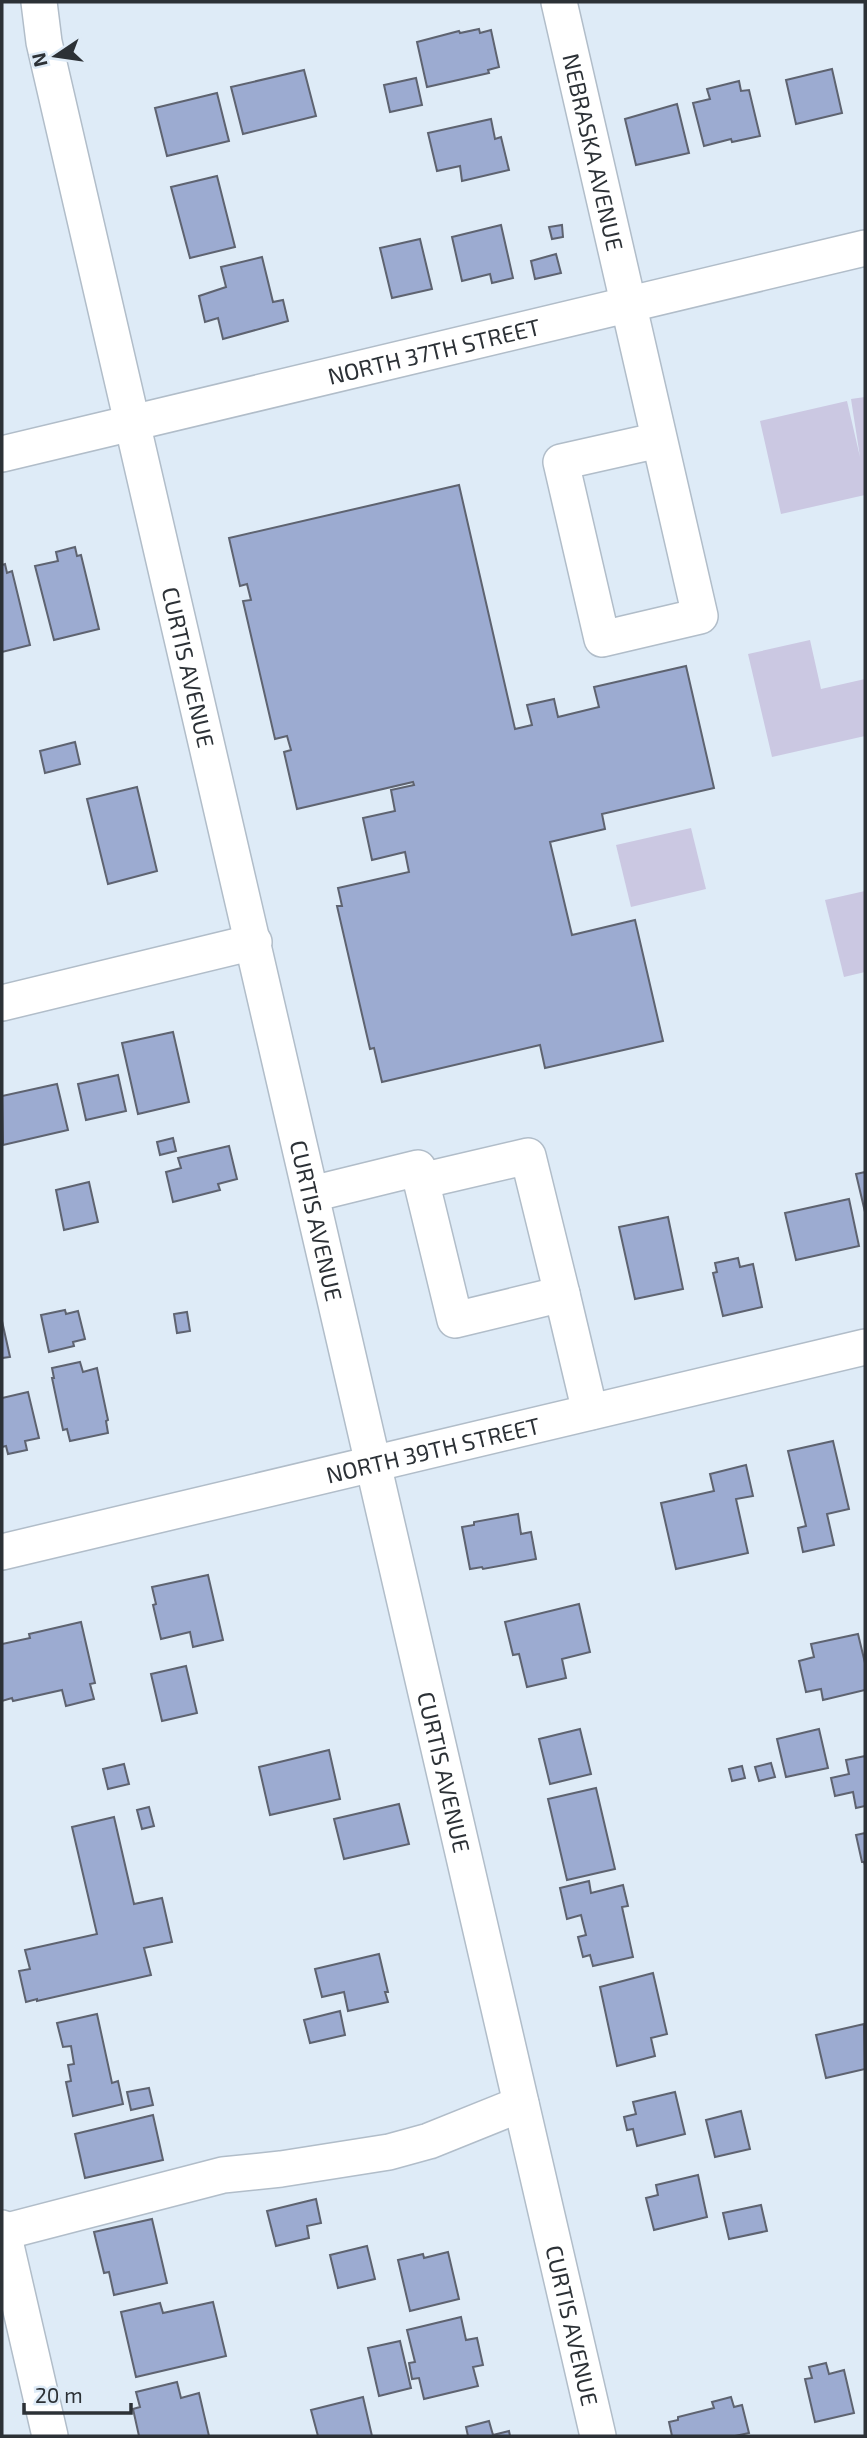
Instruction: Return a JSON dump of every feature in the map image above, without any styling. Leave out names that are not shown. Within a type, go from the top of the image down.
[{"type":"street","name":"CURTIS AVENUE","points":[[39,2],[44,42],[598,2436]]},
{"type":"street","name":"NEBRASKA AVENUE","points":[[559,2],[700,616],[602,639],[561,462],[659,439]]},
{"type":"street","name":"NORTH 37TH STREET","points":[[2,454],[865,248]]},
{"type":"street","points":[[2,1003],[254,942]]},
{"type":"street","points":[[421,1181],[528,1156],[590,1412]]},
{"type":"street","points":[[312,1194],[418,1168],[455,1320],[562,1294]]},
{"type":"street","name":"NORTH 39TH STREET","points":[[2,1552],[865,1347]]},
{"type":"street","points":[[50,2436],[2,2230],[223,2175],[389,2152],[429,2141],[521,2104]]},
{"type":"shaded area","points":[[865,397],[865,495],[781,514],[760,421],[847,401],[860,457],[851,399]]},
{"type":"shaded area","points":[[810,640],[821,689],[865,679],[865,736],[772,757],[748,654]]},
{"type":"shaded area","points":[[691,828],[706,889],[631,907],[616,845]]},
{"type":"shaded area","points":[[865,891],[865,972],[844,977],[825,900]]},
{"type":"building","points":[[479,29],[480,33],[491,30],[499,67],[488,70],[489,73],[427,87],[417,42],[459,31]]},
{"type":"building","points":[[832,69],[842,113],[796,124],[786,80]]},
{"type":"building","points":[[304,70],[316,116],[243,134],[231,87]]},
{"type":"building","points":[[416,78],[422,105],[390,112],[384,85]]},
{"type":"building","points":[[739,81],[741,91],[749,90],[760,136],[732,142],[731,139],[704,146],[693,103],[710,99],[707,89]]},
{"type":"building","points":[[217,93],[229,141],[167,156],[155,108]]},
{"type":"building","points":[[677,104],[689,153],[636,165],[625,119]]},
{"type":"building","points":[[491,119],[495,139],[501,137],[509,170],[462,181],[460,166],[437,171],[428,133]]},
{"type":"building","points":[[217,176],[235,247],[190,258],[171,187]]},
{"type":"building","points":[[501,225],[513,278],[492,283],[490,274],[462,281],[452,237]]},
{"type":"building","points":[[562,225],[563,237],[552,239],[549,227]]},
{"type":"building","points":[[420,239],[432,289],[392,298],[380,248]]},
{"type":"building","points":[[556,254],[561,273],[535,279],[531,261]]},
{"type":"building","points":[[262,257],[273,302],[283,300],[288,321],[223,339],[218,318],[205,322],[199,296],[226,287],[221,267]]},
{"type":"building","points":[[459,485],[515,729],[532,725],[527,705],[554,699],[558,717],[599,707],[594,687],[686,666],[714,788],[602,814],[605,829],[550,842],[572,935],[635,920],[663,1041],[545,1068],[540,1045],[382,1082],[374,1048],[370,1049],[337,906],[342,906],[338,888],[409,872],[405,852],[372,860],[363,818],[395,811],[391,790],[414,785],[413,782],[297,809],[284,752],[291,750],[287,736],[275,739],[243,601],[251,600],[247,584],[240,586],[229,538]]},
{"type":"building","points":[[75,547],[77,556],[81,555],[99,629],[54,640],[35,566],[58,561],[56,552]]},
{"type":"building","points":[[5,564],[7,573],[12,571],[30,645],[2,652],[2,565]]},
{"type":"building","points":[[75,742],[80,764],[45,773],[40,751]]},
{"type":"building","points":[[137,787],[157,871],[108,884],[87,799]]},
{"type":"building","points":[[173,1032],[189,1102],[138,1114],[122,1043]]},
{"type":"building","points":[[118,1075],[126,1111],[86,1120],[78,1084]]},
{"type":"building","points":[[57,1084],[68,1130],[3,1145],[2,1096]]},
{"type":"building","points":[[173,1138],[176,1151],[160,1155],[157,1142]]},
{"type":"building","points":[[229,1146],[237,1179],[218,1184],[220,1190],[173,1202],[166,1172],[181,1168],[178,1158]]},
{"type":"building","points":[[865,1172],[865,1212],[856,1174]]},
{"type":"building","points":[[89,1182],[98,1222],[64,1230],[56,1190]]},
{"type":"building","points":[[849,1199],[859,1246],[796,1260],[785,1213]]},
{"type":"building","points":[[668,1217],[683,1289],[635,1299],[619,1227]]},
{"type":"building","points":[[738,1258],[740,1267],[753,1264],[762,1307],[723,1316],[713,1273],[717,1272],[715,1263]]},
{"type":"building","points":[[65,1310],[66,1314],[78,1311],[85,1339],[73,1342],[74,1346],[49,1352],[41,1315]]},
{"type":"building","points":[[187,1312],[190,1331],[177,1333],[174,1314]]},
{"type":"building","points":[[2,1321],[10,1357],[2,1358]]},
{"type":"building","points":[[80,1362],[83,1372],[97,1368],[108,1420],[108,1433],[70,1441],[67,1429],[63,1430],[52,1368]]},
{"type":"building","points":[[28,1392],[39,1438],[25,1441],[27,1450],[8,1454],[6,1446],[2,1447],[2,1398]]},
{"type":"building","points":[[833,1441],[849,1509],[827,1514],[834,1545],[803,1552],[798,1528],[806,1526],[788,1451]]},
{"type":"building","points":[[746,1465],[753,1496],[736,1499],[748,1553],[676,1569],[661,1503],[714,1491],[710,1474]]},
{"type":"building","points":[[518,1514],[521,1534],[531,1532],[536,1559],[470,1569],[462,1527],[474,1525],[474,1522]]},
{"type":"building","points":[[208,1575],[223,1640],[193,1647],[190,1632],[161,1639],[152,1587]]},
{"type":"building","points":[[579,1604],[590,1652],[562,1659],[566,1678],[527,1687],[519,1654],[513,1655],[505,1622]]},
{"type":"building","points":[[81,1622],[95,1683],[90,1684],[94,1699],[66,1706],[62,1690],[2,1701],[2,1644],[30,1638],[29,1634]]},
{"type":"building","points":[[858,1634],[865,1663],[865,1690],[823,1700],[821,1689],[806,1692],[799,1661],[814,1657],[811,1644]]},
{"type":"building","points":[[186,1666],[197,1713],[162,1721],[151,1674]]},
{"type":"building","points":[[580,1729],[591,1774],[550,1784],[539,1739]]},
{"type":"building","points":[[819,1729],[828,1768],[786,1777],[777,1739]]},
{"type":"building","points":[[329,1750],[340,1799],[270,1815],[259,1767]]},
{"type":"building","points":[[865,1756],[865,1806],[856,1808],[853,1792],[835,1796],[831,1778],[849,1774],[846,1760]]},
{"type":"building","points":[[771,1763],[775,1777],[759,1781],[755,1767]]},
{"type":"building","points":[[124,1764],[129,1784],[108,1789],[103,1769]]},
{"type":"building","points":[[742,1766],[745,1778],[732,1781],[729,1769]]},
{"type":"building","points":[[596,1788],[615,1869],[567,1880],[548,1799]]},
{"type":"building","points":[[399,1804],[409,1844],[344,1859],[334,1819]]},
{"type":"building","points":[[149,1807],[154,1826],[142,1829],[137,1810]]},
{"type":"building","points":[[114,1817],[134,1904],[162,1898],[172,1942],[144,1948],[151,1975],[26,2002],[19,1971],[30,1969],[25,1950],[97,1934],[72,1827]]},
{"type":"building","points":[[865,1833],[865,1865],[856,1835]]},
{"type":"building","points":[[589,1881],[591,1893],[623,1885],[628,1906],[622,1907],[633,1957],[593,1966],[590,1955],[583,1957],[578,1937],[586,1935],[581,1915],[567,1919],[560,1888]]},
{"type":"building","points":[[379,1954],[388,2002],[348,2011],[344,1992],[322,1997],[315,1969]]},
{"type":"building","points":[[653,1973],[667,2034],[651,2038],[655,2056],[617,2066],[600,1987]]},
{"type":"building","points":[[340,2011],[345,2035],[310,2043],[304,2020]]},
{"type":"building","points":[[97,2014],[112,2083],[118,2081],[123,2104],[73,2116],[66,2082],[71,2081],[68,2065],[74,2064],[71,2046],[63,2047],[57,2023]]},
{"type":"building","points":[[864,2024],[865,2069],[826,2078],[816,2035]]},
{"type":"building","points":[[149,2088],[153,2105],[131,2110],[127,2092]]},
{"type":"building","points":[[675,2092],[685,2134],[637,2146],[633,2129],[627,2130],[624,2117],[636,2114],[633,2102]]},
{"type":"building","points":[[741,2111],[750,2149],[715,2157],[706,2120]]},
{"type":"building","points":[[153,2115],[163,2160],[85,2178],[75,2134]]},
{"type":"building","points":[[698,2175],[707,2217],[654,2230],[646,2198],[658,2195],[656,2185]]},
{"type":"building","points":[[316,2199],[321,2223],[307,2226],[309,2238],[276,2246],[267,2211]]},
{"type":"building","points":[[761,2205],[767,2231],[729,2239],[723,2213]]},
{"type":"building","points":[[152,2219],[167,2283],[114,2295],[109,2272],[104,2273],[94,2232]]},
{"type":"building","points":[[367,2246],[375,2279],[338,2288],[330,2255]]},
{"type":"building","points":[[448,2252],[459,2299],[410,2311],[398,2260],[423,2254],[424,2258]]},
{"type":"building","points":[[213,2302],[226,2356],[136,2377],[121,2312],[160,2303],[163,2313]]},
{"type":"building","points":[[461,2317],[466,2340],[477,2338],[483,2365],[473,2367],[478,2386],[424,2399],[419,2378],[412,2379],[409,2363],[415,2362],[407,2330]]},
{"type":"building","points":[[400,2341],[411,2388],[379,2396],[368,2348]]},
{"type":"building","points":[[826,2363],[829,2374],[844,2370],[854,2413],[815,2422],[805,2379],[812,2378],[809,2367]]},
{"type":"building","points":[[177,2382],[181,2398],[199,2393],[209,2436],[139,2436],[133,2409],[140,2407],[136,2392]]},
{"type":"building","points":[[363,2397],[372,2436],[318,2436],[311,2410]]},
{"type":"building","points":[[731,2397],[734,2407],[742,2405],[749,2433],[735,2436],[672,2436],[669,2422],[678,2420],[678,2417],[714,2408],[712,2402]]},
{"type":"building","points":[[489,2421],[493,2435],[509,2431],[510,2436],[468,2436],[466,2427]]}]
